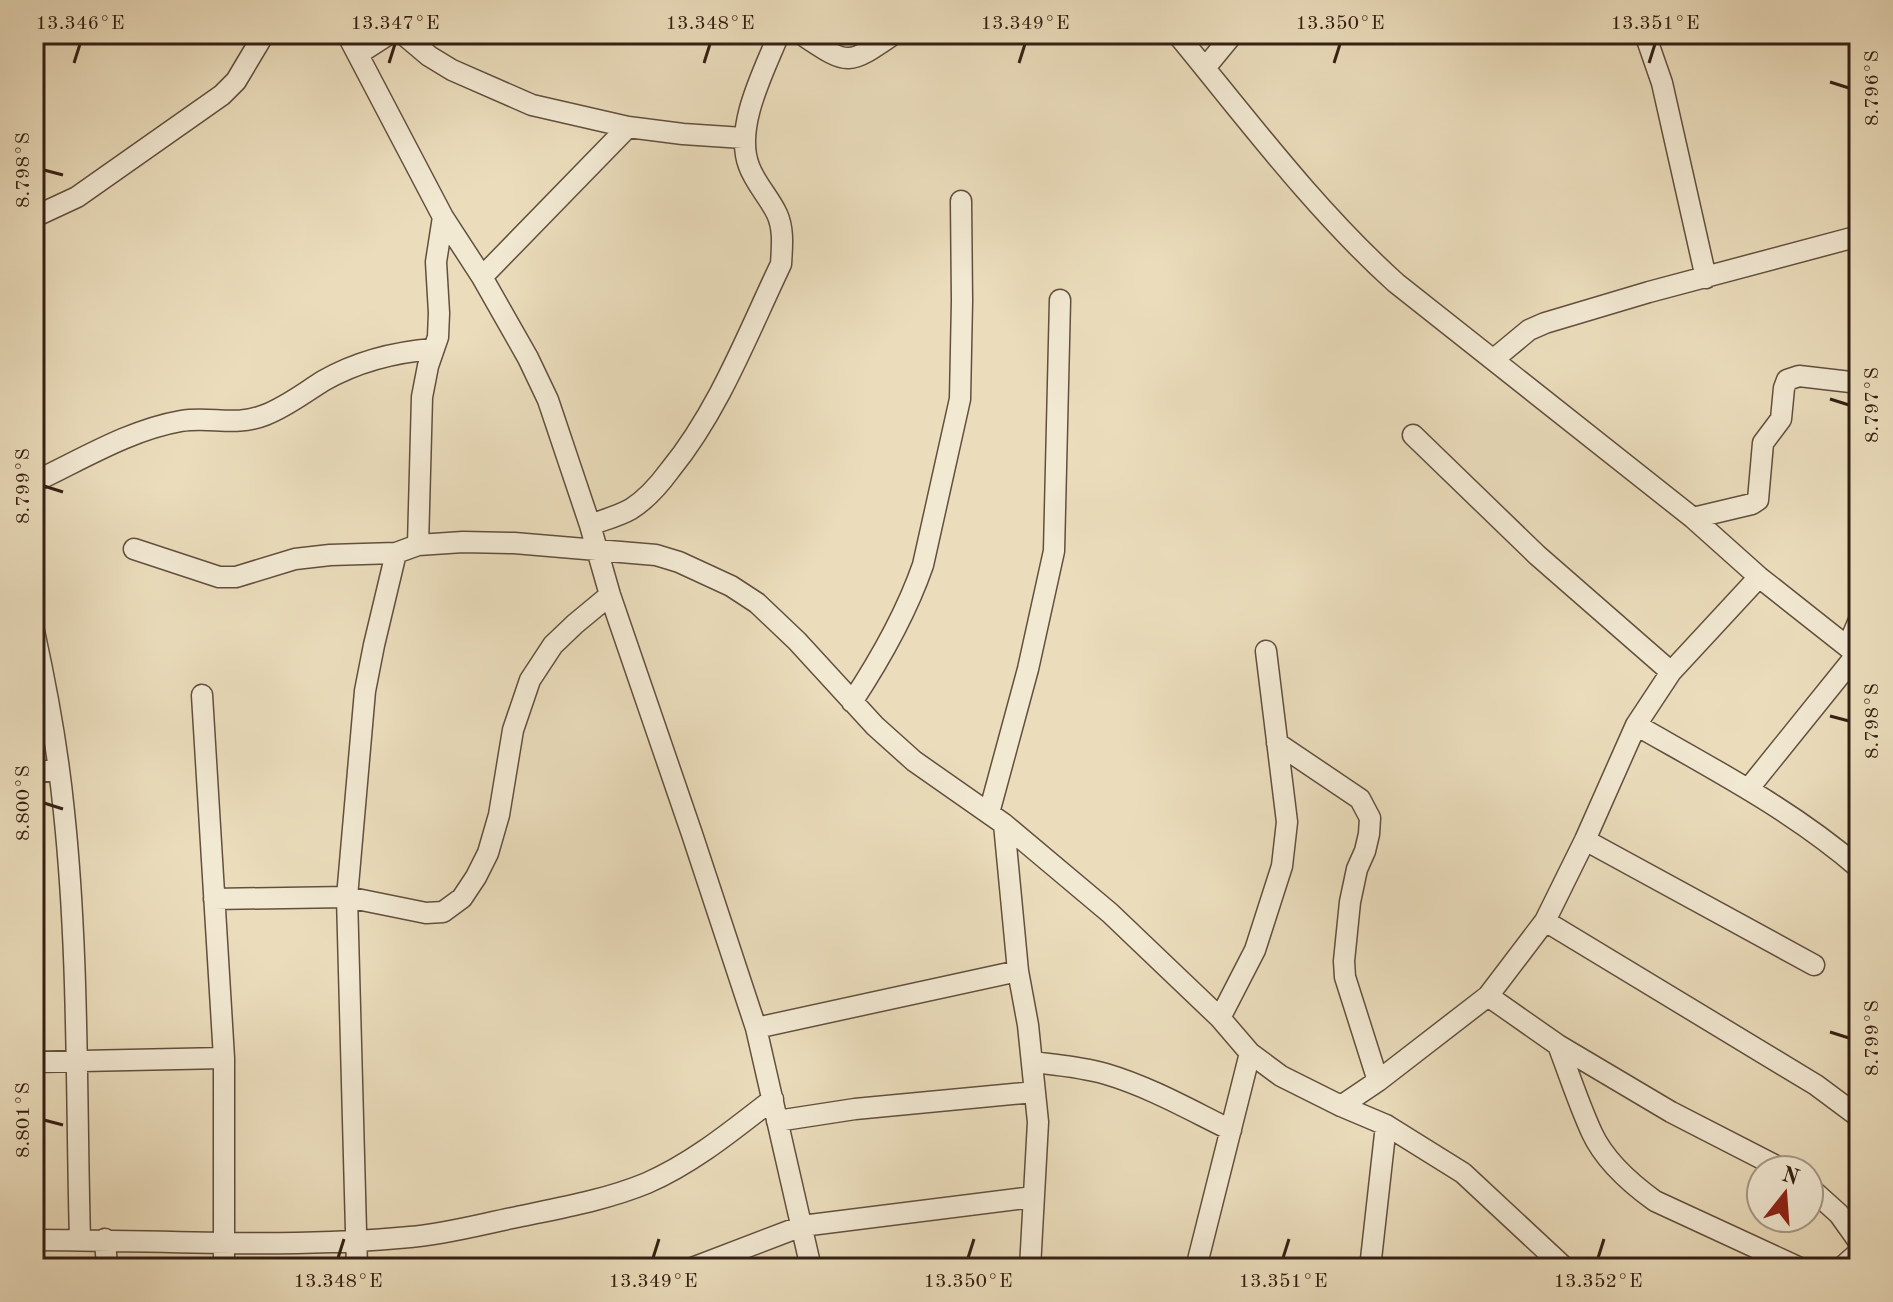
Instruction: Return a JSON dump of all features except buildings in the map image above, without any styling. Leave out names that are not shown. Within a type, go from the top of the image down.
[{"type":"street","points":[[34,217],[77,197],[222,95],[236,81],[264,34]]},
{"type":"street","points":[[347,34],[443,217],[482,277],[548,400],[610,595],[756,1028],[811,1268]]},
{"type":"street","points":[[358,54],[389,34]]},
{"type":"street","points":[[403,34],[452,70],[532,105],[628,127],[743,138]]},
{"type":"street","points":[[590,525],[629,510],[644,499],[688,449],[713,407],[781,264],[783,241],[779,216],[749,165],[743,138],[779,34]]},
{"type":"street","points":[[801,34],[845,60],[857,58],[894,34]]},
{"type":"street","points":[[1177,34],[1322,210],[1359,250],[1396,283],[1693,518],[1759,577],[1854,652]]},
{"type":"street","points":[[1205,68],[1233,34]]},
{"type":"street","points":[[1645,34],[1662,83],[1706,278]]},
{"type":"street","points":[[482,277],[628,127]]},
{"type":"street","points":[[852,702],[890,641],[918,580],[953,436],[961,382],[961,201]]},
{"type":"street","points":[[418,545],[422,397],[438,337],[436,262],[443,217]]},
{"type":"street","points":[[1494,359],[1529,330],[1545,323],[1859,236]]},
{"type":"street","points":[[1030,1268],[1038,1122],[1028,1025],[996,819],[1054,551],[1060,300]]},
{"type":"street","points":[[34,482],[159,426],[183,421],[244,422],[266,415],[325,380],[366,361],[403,351],[434,349]]},
{"type":"street","points":[[1693,518],[1758,500],[1763,443],[1781,419],[1787,380],[1799,376],[1859,383]]},
{"type":"street","points":[[1413,435],[1537,555],[1671,672]]},
{"type":"street","points":[[134,549],[219,577],[236,577],[295,559],[396,553],[418,545],[514,543],[656,555],[731,586],[757,603],[797,641],[875,726],[914,761],[996,819],[1110,913],[1220,1018],[1250,1053],[1281,1076],[1386,1125],[1463,1173],[1565,1268]]},
{"type":"street","points":[[357,1268],[347,897],[365,691],[396,553]]},
{"type":"street","points":[[1341,1106],[1488,996],[1545,921],[1636,725],[1671,672],[1759,577]]},
{"type":"street","points":[[214,899],[347,897],[426,913],[443,912],[462,898],[488,853],[499,815],[513,730],[530,680],[553,645],[610,595]]},
{"type":"street","points":[[1749,788],[1854,652],[1859,620]]},
{"type":"street","points":[[34,631],[45,679],[64,811],[71,905],[80,1240]]},
{"type":"street","points":[[1220,1018],[1255,950],[1282,866],[1287,822],[1266,651]]},
{"type":"street","points":[[202,695],[224,1058],[224,1268]]},
{"type":"street","points":[[1636,725],[1749,788],[1859,868]]},
{"type":"street","points":[[1277,743],[1360,799],[1370,818],[1365,851],[1357,869],[1350,902],[1344,961],[1345,977],[1378,1081]]},
{"type":"street","points":[[34,772],[58,770]]},
{"type":"street","points":[[1585,840],[1814,965]]},
{"type":"street","points":[[1545,921],[1816,1085],[1859,1117]]},
{"type":"street","points":[[756,1028],[1018,971]]},
{"type":"street","points":[[1488,996],[1558,1045],[1671,1112],[1753,1154]]},
{"type":"street","points":[[1558,1045],[1593,1135],[1612,1164],[1637,1188],[1667,1207],[1800,1268]]},
{"type":"street","points":[[1196,1268],[1250,1053]]},
{"type":"street","points":[[34,1062],[224,1058]]},
{"type":"street","points":[[1032,1062],[1103,1073],[1142,1086],[1231,1130]]},
{"type":"street","points":[[777,1121],[855,1109],[1034,1092]]},
{"type":"street","points":[[34,1240],[105,1239],[225,1244],[356,1241],[413,1237],[485,1224],[575,1204],[646,1183],[708,1148],[773,1099]]},
{"type":"street","points":[[1370,1268],[1386,1125]]},
{"type":"street","points":[[692,1268],[802,1226],[1033,1197]]},
{"type":"street","points":[[1825,1201],[1839,1214],[1859,1242]]},
{"type":"street","points":[[105,1239],[107,1268]]},
{"type":"street","points":[[1841,1268],[1859,1252]]}]
